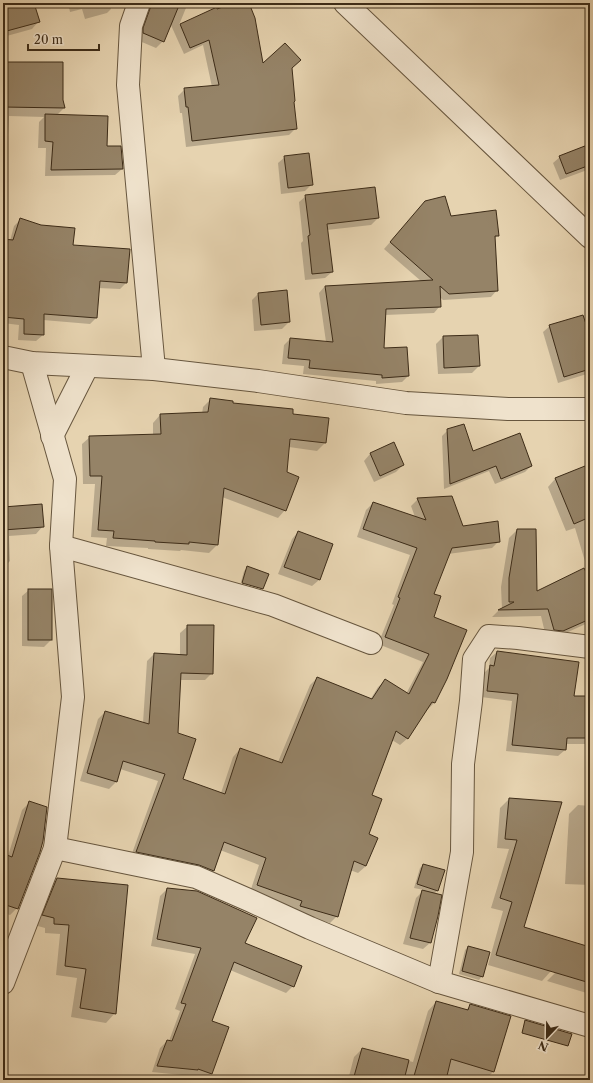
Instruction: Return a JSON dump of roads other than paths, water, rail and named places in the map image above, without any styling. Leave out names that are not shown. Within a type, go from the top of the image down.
[{"type":"street","points":[[139,3],[131,26],[128,86],[154,369]]},
{"type":"street","points":[[345,3],[590,237]]},
{"type":"street","points":[[3,357],[32,363],[154,369],[258,381],[406,403],[508,410],[590,409]]},
{"type":"street","points":[[3,983],[55,848],[74,697],[61,546],[64,479],[32,363]]},
{"type":"street","points":[[52,436],[87,366]]},
{"type":"street","points":[[61,546],[272,605],[371,643]]},
{"type":"street","points":[[439,982],[462,852],[463,764],[471,701],[474,659],[489,636],[590,646]]},
{"type":"street","points":[[55,848],[196,877],[310,928],[439,982],[590,1026]]}]
